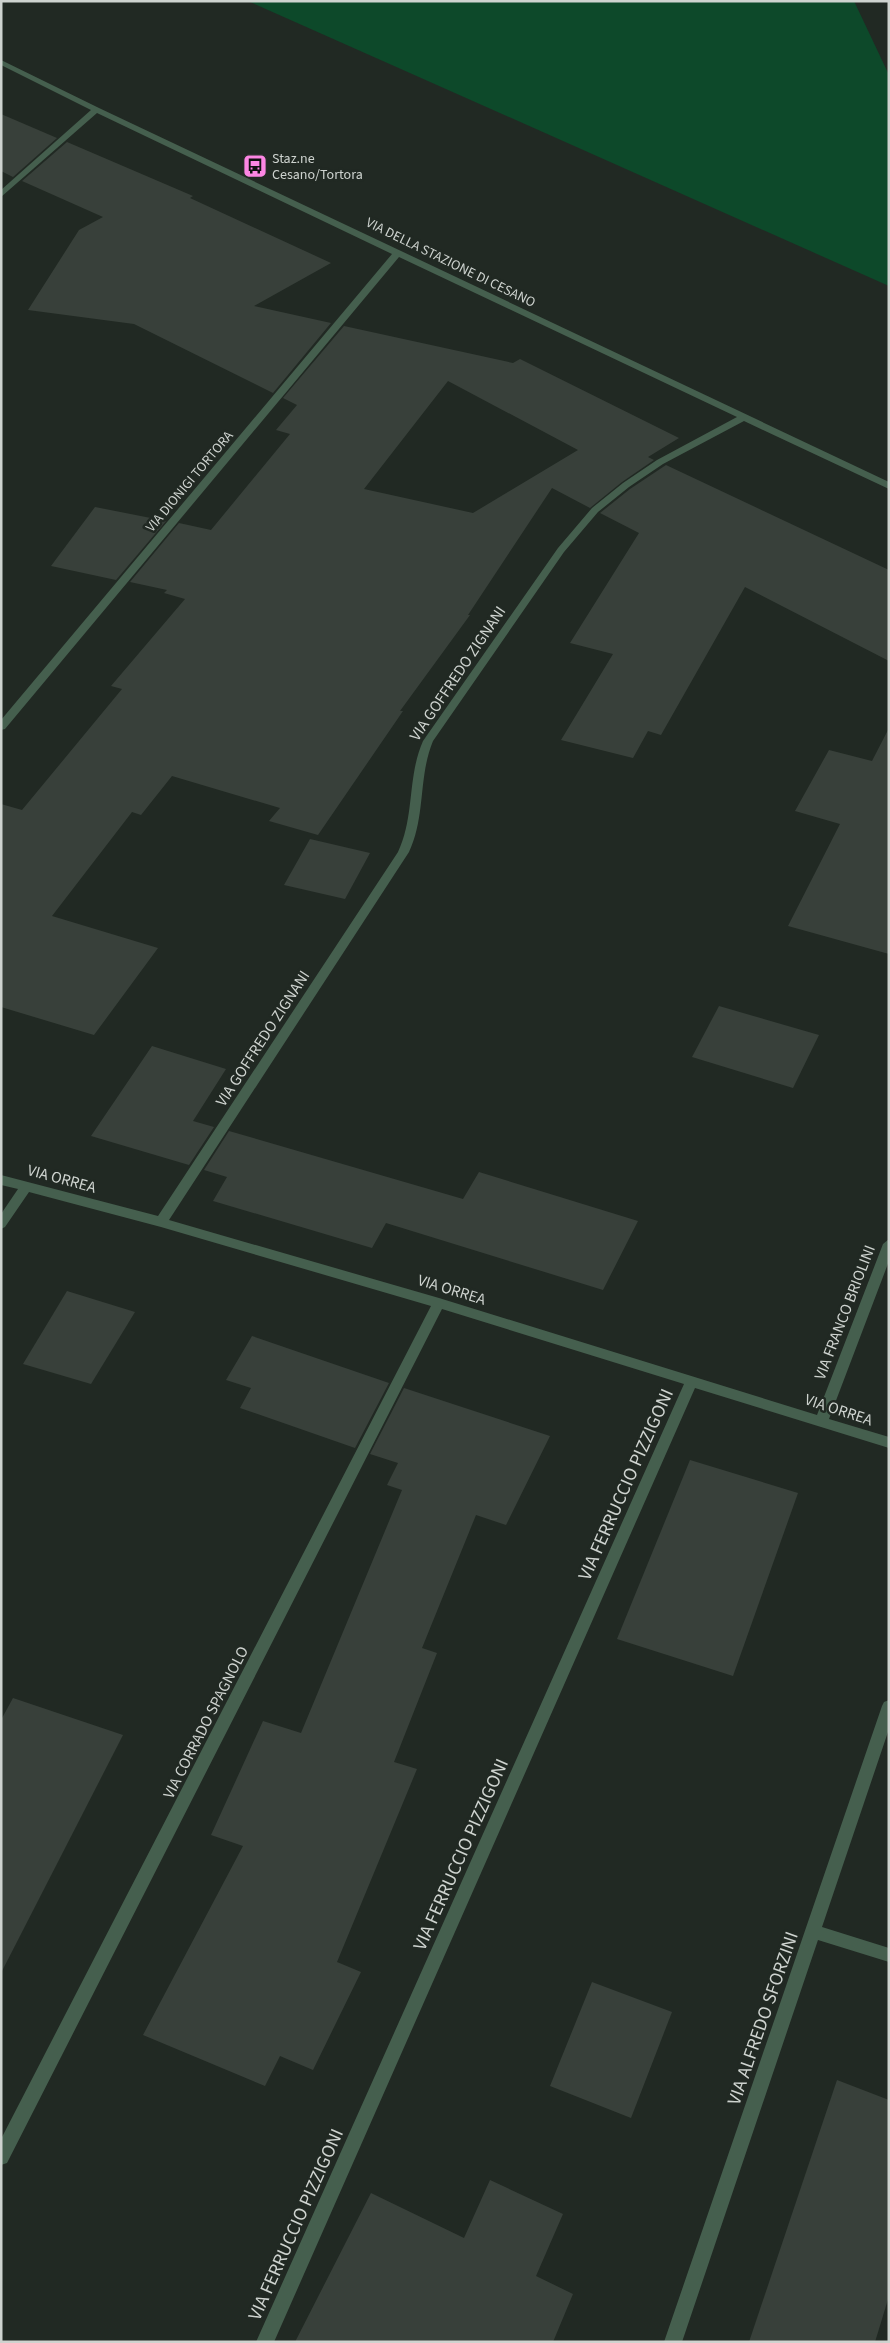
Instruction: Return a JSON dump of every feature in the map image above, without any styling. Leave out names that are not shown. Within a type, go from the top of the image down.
[{"type":"street","name":"VIA DELLA STAZIONE DI CESANO","points":[[1,62],[96,110],[889,486]]},
{"type":"street","points":[[1,195],[96,110]]},
{"type":"street","name":"VIA DIONIGI TORTORA","points":[[1,727],[398,252]]},
{"type":"street","name":"VIA GOFFREDO ZIGNANI","points":[[161,1222],[403,852],[413,828],[417,774],[428,741],[561,550],[595,510],[626,484],[679,450],[744,418]]},
{"type":"street","name":"VIA ORREA","points":[[1,1180],[161,1222],[439,1303],[889,1443]]},
{"type":"street","points":[[1,1224],[26,1187]]},
{"type":"street","name":"VIA FRANCO BRIOLINI","points":[[821,1421],[889,1244]]},
{"type":"street","name":"VIA CORRADO SPAGNOLO","points":[[1,2157],[439,1303]]},
{"type":"street","name":"VIA FERRUCCIO PIZZIGONI","points":[[265,2342],[692,1383]]},
{"type":"street","name":"VIA ALFREDO SFORZINI","points":[[673,2342],[889,1706]]},
{"type":"street","points":[[813,1931],[889,1955]]},
{"type":"green space","points":[[248,1],[854,1],[889,75],[889,286]]},
{"type":"building","points":[[1,114],[57,138],[13,177],[1,171]]},
{"type":"building","points":[[67,142],[193,196],[190,198],[331,263],[254,306],[331,323],[273,393],[134,324],[28,310],[79,230],[103,217],[22,181]]},
{"type":"building","points":[[344,326],[513,363],[520,359],[679,438],[648,457],[654,460],[622,482],[590,508],[552,488],[468,615],[470,615],[400,711],[403,711],[318,835],[269,821],[280,808],[172,776],[141,815],[132,812],[52,916],[158,948],[94,1035],[1,1007],[1,804],[22,810],[122,689],[111,686],[185,599],[164,593],[167,590],[130,582],[179,523],[211,530],[290,434],[276,430],[297,405],[283,398]],"holes":[[[448,381],[578,450],[473,513],[364,489]]]},
{"type":"building","points":[[666,465],[889,570],[889,661],[745,587],[661,735],[648,731],[633,758],[561,740],[613,654],[570,643],[639,533],[600,513],[630,489]]},
{"type":"building","points":[[95,507],[166,521],[116,580],[51,566]]},
{"type":"building","points":[[889,728],[889,954],[788,926],[840,824],[795,811],[829,750],[872,761]]},
{"type":"building","points":[[310,839],[370,853],[345,899],[284,885]]},
{"type":"building","points":[[719,1006],[819,1035],[793,1088],[692,1057]]},
{"type":"building","points":[[152,1046],[226,1069],[193,1121],[214,1127],[189,1165],[91,1136]]},
{"type":"building","points":[[229,1131],[463,1199],[479,1172],[638,1221],[603,1290],[386,1223],[372,1248],[213,1201],[227,1177],[204,1170]]},
{"type":"building","points":[[67,1291],[135,1312],[91,1384],[23,1364]]},
{"type":"building","points":[[252,1336],[389,1383],[355,1448],[240,1408],[251,1388],[226,1380]]},
{"type":"building","points":[[404,1388],[550,1436],[506,1525],[476,1515],[422,1648],[437,1653],[394,1762],[417,1769],[337,1962],[361,1972],[313,2070],[280,2056],[265,2086],[143,2035],[243,1846],[211,1835],[263,1721],[301,1733],[402,1490],[387,1485],[398,1463],[370,1454]]},
{"type":"building","points":[[690,1460],[798,1493],[733,1676],[617,1639]]},
{"type":"building","points":[[13,1698],[123,1735],[1,1973],[1,1720]]},
{"type":"building","points":[[592,1982],[672,2012],[631,2118],[550,2086]]},
{"type":"building","points":[[837,2080],[889,2100],[889,2296],[875,2342],[749,2342]]},
{"type":"building","points":[[490,2180],[563,2214],[536,2276],[573,2294],[553,2342],[295,2342],[371,2193],[464,2238]]},
{"type":"place","name":"Staz.ne Cesano/Tortora","points":[[255,166]]}]
